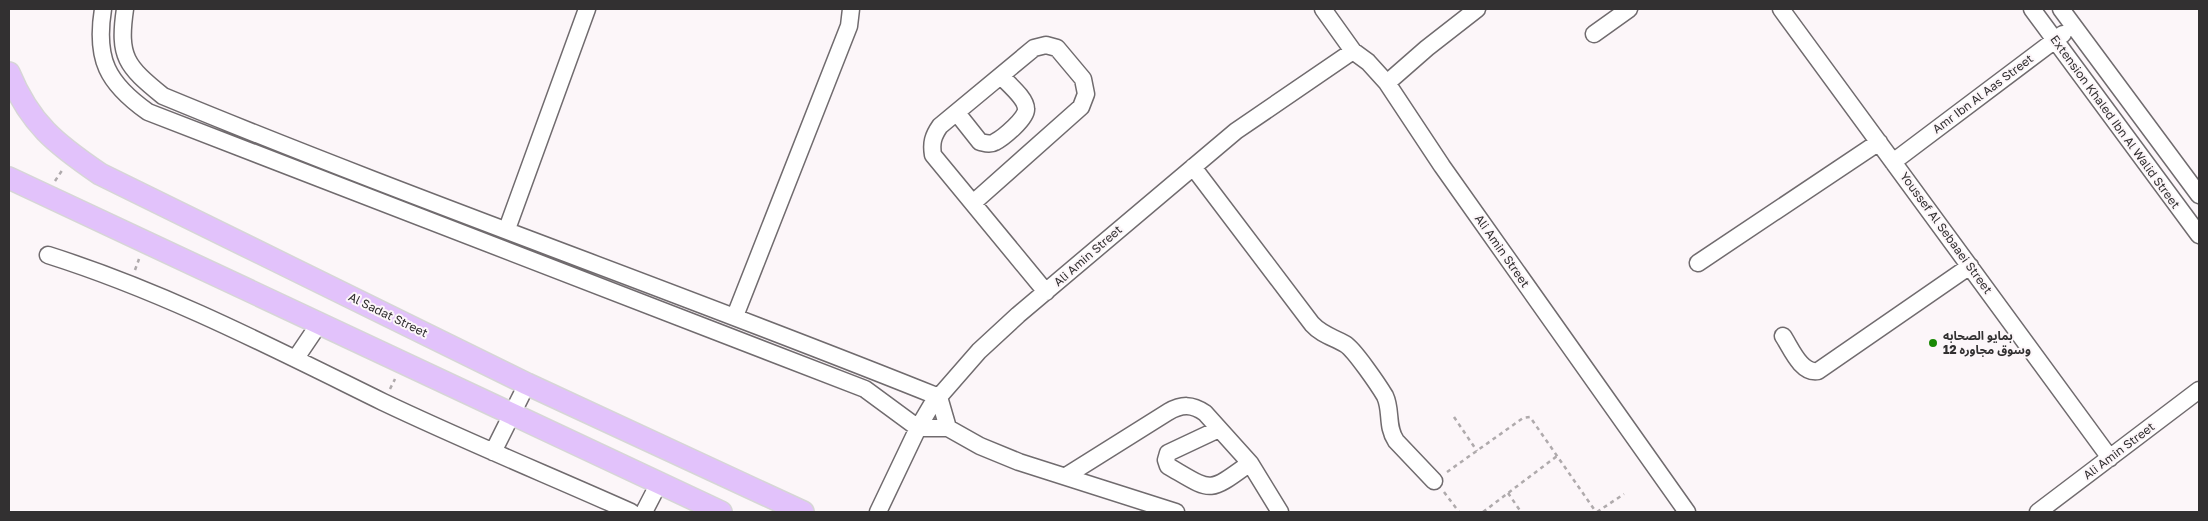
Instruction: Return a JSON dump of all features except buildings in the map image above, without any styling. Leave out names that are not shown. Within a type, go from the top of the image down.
[{"type":"main road","name":"Al Sadat Street","points":[[9,73],[30,113],[45,133],[71,155],[100,174],[527,384],[803,512]]},
{"type":"main road","points":[[9,178],[721,512]]},
{"type":"street","points":[[103,9],[101,35],[104,63],[113,82],[129,98],[148,112],[865,389],[918,428],[948,428],[988,449],[1019,462],[1176,512]]},
{"type":"street","points":[[125,9],[121,40],[131,68],[163,96],[402,191],[735,316],[939,397],[948,428]]},
{"type":"street","points":[[507,229],[587,9]]},
{"type":"street","points":[[735,316],[849,26],[852,9]]},
{"type":"street","name":"Ali Amin Street","points":[[1323,9],[1354,51],[1368,62],[1387,83],[1448,174],[1687,512]]},
{"type":"street","points":[[1387,83],[1427,48],[1477,9]]},
{"type":"street","points":[[1594,34],[1629,9]]},
{"type":"street","name":"Youssef Al Sebaaei Street","points":[[1781,9],[2110,458]]},
{"type":"street","name":"Extension Khaled Ibn Al Walid Street","points":[[2032,9],[2199,235]]},
{"type":"street","name":"Extension Khaled Ibn Al Walid Street","points":[[2060,9],[2199,195]]},
{"type":"street","name":"Amr Ibn Al Aas Street","points":[[1893,162],[2074,27]]},
{"type":"street","points":[[973,203],[1081,107],[1086,94],[1083,80],[1057,48],[1052,45],[1046,44],[1034,48],[956,113],[936,132],[932,147],[933,155],[1046,292]]},
{"type":"street","name":"Ali Amin Street","points":[[878,512],[918,428],[939,397],[979,351],[1244,125],[1354,51]]},
{"type":"street","points":[[956,113],[980,142],[985,143],[995,142],[1022,120],[1026,115],[1024,102],[1001,76]]},
{"type":"street","points":[[1698,263],[1879,142]]},
{"type":"street","points":[[1193,167],[1312,324],[1327,337],[1345,344],[1353,350],[1384,396],[1388,406],[1388,425],[1396,441],[1434,480]]},
{"type":"street","points":[[394,208],[402,191]]},
{"type":"street","points":[[48,255],[99,271],[236,329],[384,402],[631,512]]},
{"type":"street","points":[[1783,336],[1805,369],[1811,372],[1818,371],[1970,266]]},
{"type":"street","points":[[635,300],[643,282]]},
{"type":"street","points":[[296,358],[319,324]]},
{"type":"street","points":[[493,452],[527,384]]},
{"type":"street","name":"Ali Amin Street","points":[[2038,512],[2199,390]]},
{"type":"street","points":[[1066,476],[1176,407],[1187,405],[1197,407],[1250,463],[1280,512]]},
{"type":"street","points":[[1219,430],[1168,453],[1166,460],[1168,466],[1202,486],[1208,487],[1222,484],[1250,463]]},
{"type":"street","points":[[644,512],[659,483]]},
{"type":"path","points":[[46,196],[71,155]]},
{"type":"path","points":[[129,284],[146,243]]},
{"type":"path","points":[[384,402],[402,364]]},
{"type":"path","points":[[1454,417],[1476,450]]},
{"type":"path","points":[[1459,512],[1434,480],[1523,418],[1530,417],[1597,512],[1624,494]]},
{"type":"path","points":[[1483,512],[1557,456]]},
{"type":"path","points":[[1508,493],[1521,512]]},
{"type":"place","name":"بمايو الصحابه وسوق مجاوره 12","points":[[1933,343]]}]
